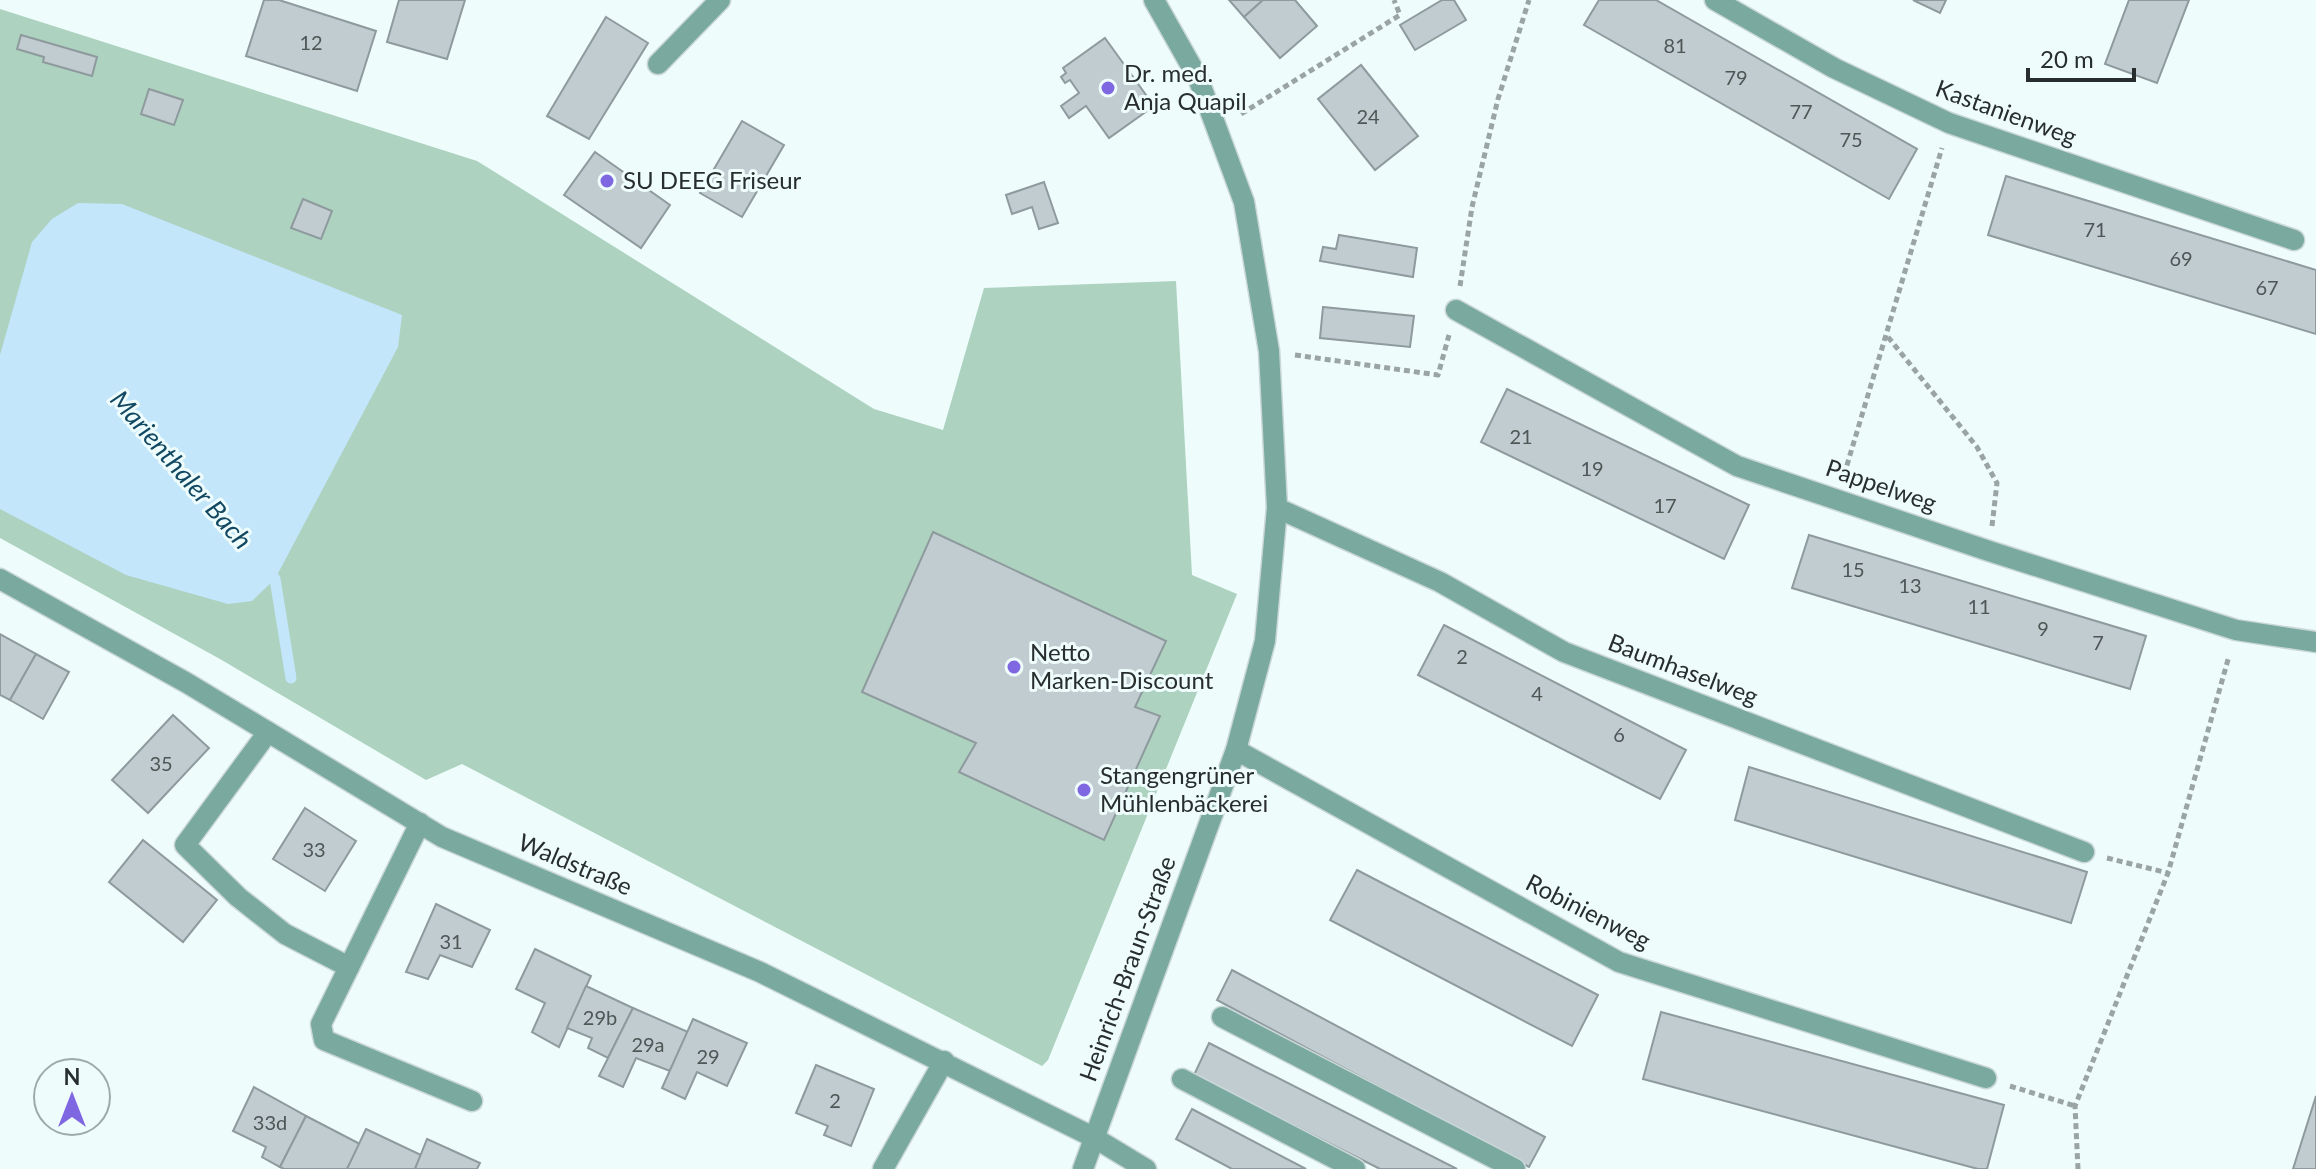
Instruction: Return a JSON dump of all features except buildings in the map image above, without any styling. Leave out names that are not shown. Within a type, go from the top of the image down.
[{"type":"street","points":[[658,64],[720,0]]},
{"type":"street","name":"Heinrich-Braun-Straße","points":[[1083,1169],[1236,750],[1265,641],[1277,508],[1269,351],[1244,202],[1198,78],[1154,0]]},
{"type":"street","name":"Kastanienweg","points":[[1715,0],[1834,68],[1949,123],[2294,240]]},
{"type":"street","name":"Pappelweg","points":[[1456,310],[1737,466],[2236,630],[2316,642]]},
{"type":"street","name":"Baumhaselweg","points":[[1277,508],[1440,582],[1564,652],[2084,852]]},
{"type":"street","name":"Waldstraße","points":[[0,579],[187,683],[442,837],[760,972],[1093,1137],[1146,1169]]},
{"type":"street","points":[[268,732],[185,845],[238,897],[285,934],[349,967]]},
{"type":"street","name":"Robinienweg","points":[[1236,750],[1619,962],[1986,1078]]},
{"type":"street","points":[[420,823],[321,1024],[324,1040],[472,1101]]},
{"type":"street","points":[[1222,1017],[1515,1169]]},
{"type":"street","points":[[883,1169],[944,1061]]},
{"type":"street","points":[[1182,1079],[1355,1169]]},
{"type":"path","points":[[1217,129],[1400,15],[1394,0]]},
{"type":"path","points":[[1269,351],[1335,363],[1438,375],[1456,310],[1476,191],[1498,99],[1529,0]]},
{"type":"path","points":[[1837,498],[1949,123]]},
{"type":"path","points":[[1887,336],[1977,447],[1997,483],[1989,551]]},
{"type":"path","points":[[2078,1169],[2075,1106],[2168,873],[2236,630]]},
{"type":"path","points":[[2084,852],[2168,873]]},
{"type":"path","points":[[1986,1078],[2075,1106]]},
{"type":"green space","points":[[0,9],[477,161],[874,409],[943,430],[984,288],[1176,281],[1192,575],[1237,594],[1048,1060],[1042,1066],[462,764],[426,780],[220,659],[0,538]]},
{"type":"water","points":[[78,203],[122,204],[402,315],[398,347],[275,579],[252,601],[228,604],[126,575],[0,509],[0,355],[32,242],[52,219]]},
{"type":"waterway","name":"Marienthaler Bach","points":[[267,570],[275,579],[291,678]]},
{"type":"place","name":"Dr. med. Anja Quapil","points":[[1108,88]]},
{"type":"place","name":"SU DEEG Friseur","points":[[607,181]]},
{"type":"place","name":"Netto Marken-Discount","points":[[1014,667]]},
{"type":"place","name":"Stangengrüner Mühlenbäckerei","points":[[1084,790]]}]
